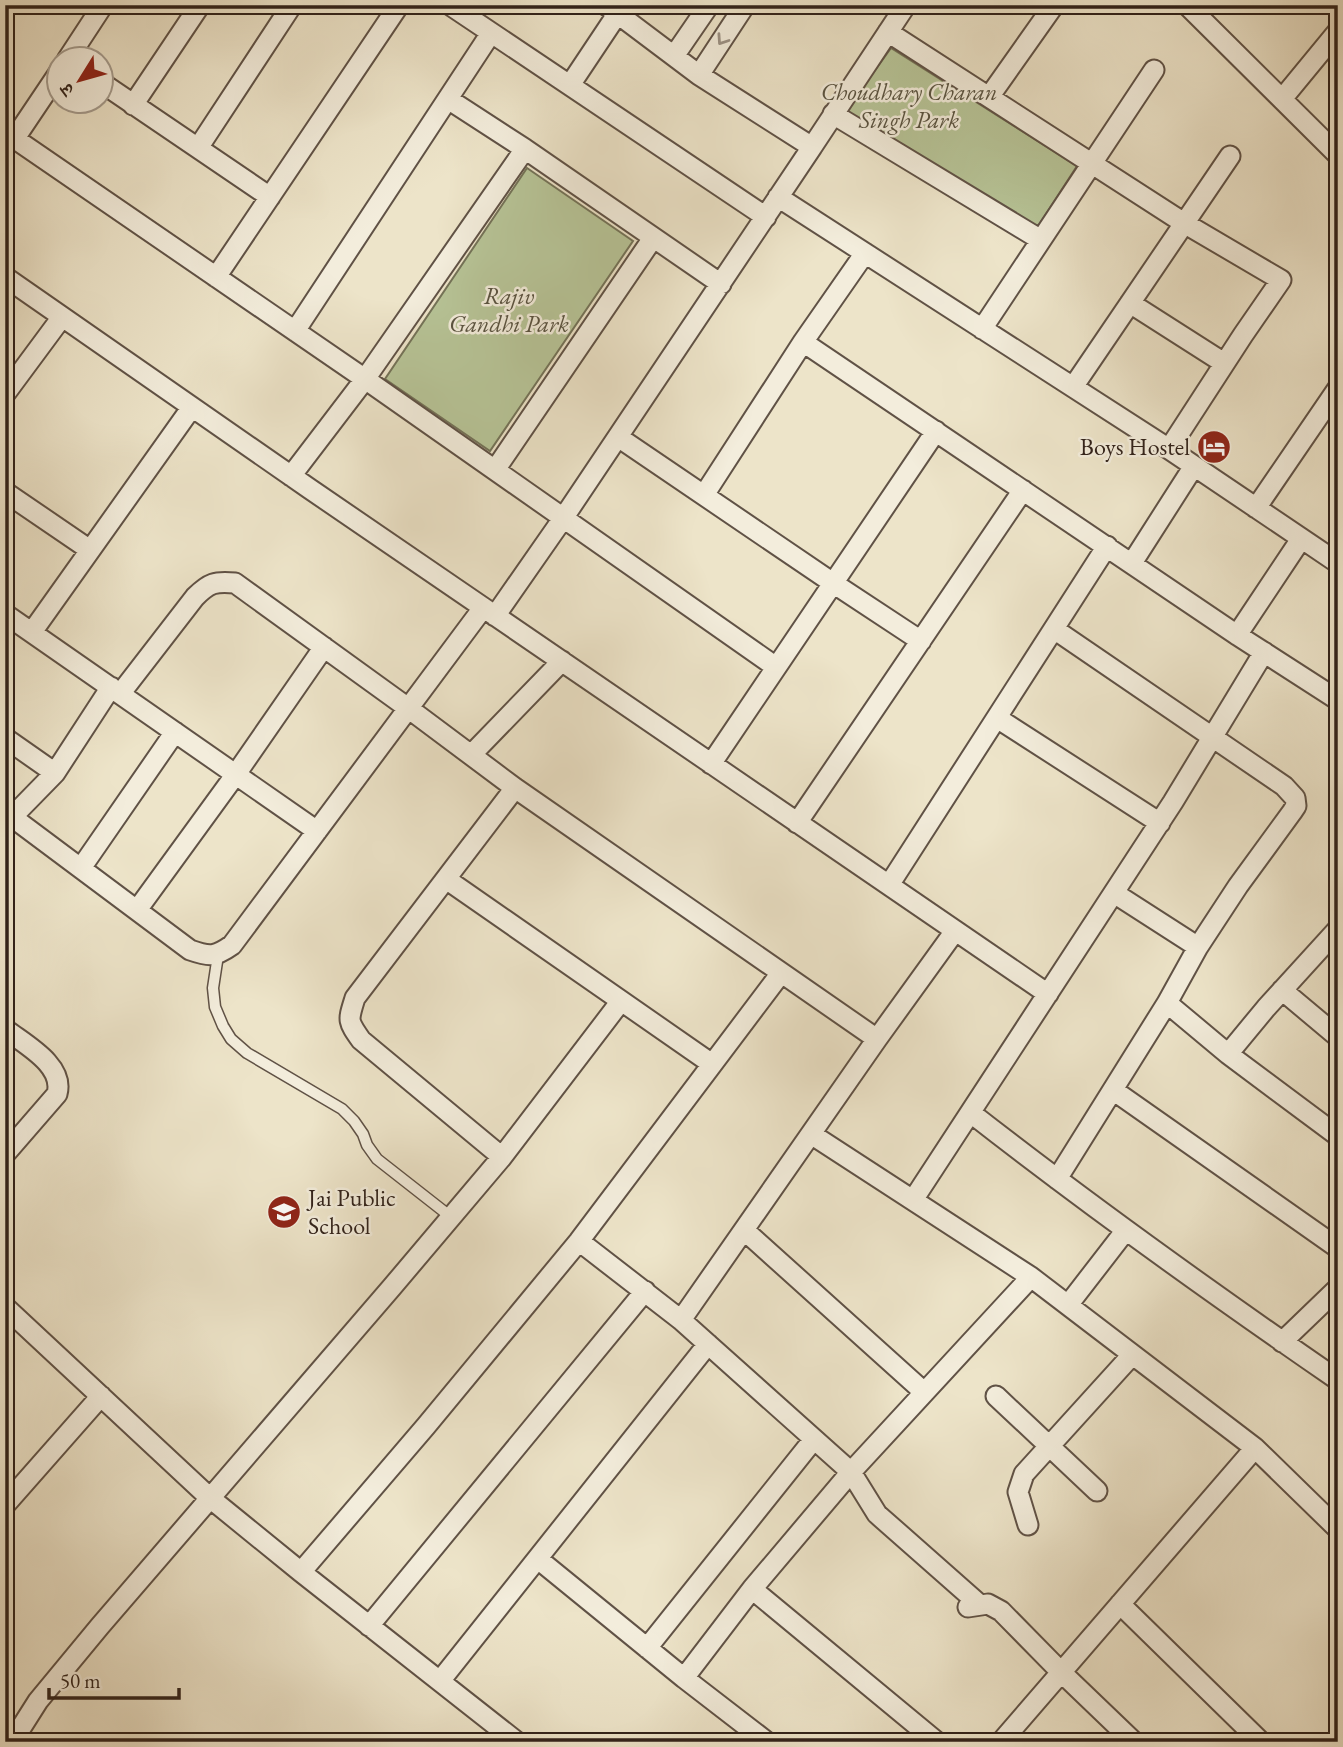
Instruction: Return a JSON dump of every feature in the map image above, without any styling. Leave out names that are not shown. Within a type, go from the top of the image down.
[{"type":"street","points":[[76,46],[103,5]]},
{"type":"street","points":[[133,105],[200,5]]},
{"type":"street","points":[[198,148],[292,5]]},
{"type":"street","points":[[216,277],[399,5]]},
{"type":"street","points":[[450,5],[766,217]]},
{"type":"street","points":[[674,56],[709,5]]},
{"type":"street","points":[[699,75],[745,5]]},
{"type":"street","points":[[877,1039],[515,788],[408,708],[235,583],[219,581],[206,586],[195,597],[116,690],[55,773],[9,821],[81,868],[190,950],[205,956],[218,955],[232,945],[408,708],[564,517],[906,5]]},
{"type":"street","points":[[989,97],[1054,5]]},
{"type":"street","points":[[1187,5],[1338,155]]},
{"type":"street","points":[[570,85],[612,9],[699,75],[812,147]]},
{"type":"street","points":[[1282,99],[1338,31]]},
{"type":"street","points":[[888,32],[1184,223],[1281,280],[1169,449]]},
{"type":"street","points":[[295,331],[491,33]]},
{"type":"street","points":[[982,329],[1154,70]]},
{"type":"street","points":[[46,89],[10,135],[564,517],[776,667]]},
{"type":"street","points":[[116,93],[270,197]]},
{"type":"street","points":[[448,99],[721,284]]},
{"type":"street","points":[[834,114],[1041,240]]},
{"type":"street","points":[[291,476],[365,379],[525,149]]},
{"type":"street","points":[[1073,387],[1230,156]]},
{"type":"street","points":[[778,197],[1169,449],[1338,564]]},
{"type":"street","points":[[495,470],[653,238]]},
{"type":"street","points":[[704,495],[803,342],[865,253]]},
{"type":"street","points":[[5,277],[1048,994]]},
{"type":"street","points":[[1130,303],[1224,363]]},
{"type":"street","points":[[5,394],[62,317]]},
{"type":"street","points":[[803,342],[1237,635],[1338,700]]},
{"type":"street","points":[[1256,508],[1338,388]]},
{"type":"street","points":[[32,632],[192,407]]},
{"type":"street","points":[[711,764],[936,431]]},
{"type":"street","points":[[618,437],[921,641]]},
{"type":"street","points":[[1132,563],[1194,466]]},
{"type":"street","points":[[797,823],[1023,490]]},
{"type":"street","points":[[5,492],[90,550]]},
{"type":"street","points":[[1237,635],[1301,539]]},
{"type":"street","points":[[889,885],[1107,546]]},
{"type":"street","points":[[5,614],[317,831]]},
{"type":"street","points":[[1054,628],[1284,786],[1295,797],[1296,806],[1198,947],[1167,1003],[1057,1179]]},
{"type":"street","points":[[137,910],[324,647]]},
{"type":"street","points":[[913,1200],[1160,823],[1264,652]]},
{"type":"street","points":[[471,755],[562,661]]},
{"type":"street","points":[[997,718],[1160,823]]},
{"type":"street","points":[[81,868],[175,732]]},
{"type":"street","points":[[5,738],[55,773]]},
{"type":"street","points":[[502,1157],[361,1040],[349,1017],[355,998],[515,788]]},
{"type":"street","points":[[446,879],[712,1064]]},
{"type":"street","points":[[1114,893],[1198,947]]},
{"type":"street","points":[[1228,1054],[1338,929]]},
{"type":"street","points":[[681,1320],[955,931]]},
{"type":"street","points":[[301,1572],[579,1241],[781,973]]},
{"type":"street","points":[[1282,990],[1338,1037]]},
{"type":"street","points":[[12,1742],[38,1701],[82,1647],[502,1157],[621,1001]]},
{"type":"street","points":[[1167,1003],[1228,1054],[1338,1136]]},
{"type":"street","points":[[5,1029],[47,1061],[55,1072],[59,1086],[57,1094],[5,1154]]},
{"type":"street","points":[[1113,1090],[1338,1248]]},
{"type":"street","points":[[971,1113],[1126,1230],[1338,1380]]},
{"type":"street","points":[[811,1134],[1031,1277],[1255,1448],[1338,1528]]},
{"type":"street","points":[[744,1230],[924,1392]]},
{"type":"street","points":[[1068,1306],[1126,1230]]},
{"type":"street","points":[[579,1241],[681,1320],[851,1472],[877,1514],[973,1606],[988,1604],[1001,1611],[1134,1742]]},
{"type":"street","points":[[684,1678],[752,1589],[851,1472],[1031,1277]]},
{"type":"street","points":[[1282,1342],[1338,1288]]},
{"type":"street","points":[[369,1626],[645,1291]]},
{"type":"street","points":[[5,1307],[210,1498],[517,1742]]},
{"type":"street","points":[[440,1681],[708,1344]]},
{"type":"street","points":[[1028,1525],[1018,1492],[1024,1474],[1132,1354]]},
{"type":"street","points":[[5,1505],[101,1396]]},
{"type":"street","points":[[996,1396],[1097,1492]]},
{"type":"street","points":[[647,1648],[814,1439]]},
{"type":"street","points":[[1001,1742],[1255,1448]]},
{"type":"street","points":[[538,1559],[767,1742]]},
{"type":"street","points":[[752,1589],[937,1742]]},
{"type":"street","points":[[1120,1604],[1261,1742]]},
{"type":"lane","points":[[218,955],[213,988],[215,1007],[231,1038],[247,1053],[342,1109],[354,1121],[377,1158],[451,1217]]},
{"type":"green space","name":"Choudhary Charan Singh Park","points":[[891,48],[1077,166],[1035,231],[845,112]]},
{"type":"green space","name":"Rajiv Gandhi Park","points":[[527,168],[633,241],[490,451],[385,379]]},
{"type":"place","name":"Boys Hostel","points":[[1214,447]]},
{"type":"place","name":"Jai Public School","points":[[284,1212]]}]
